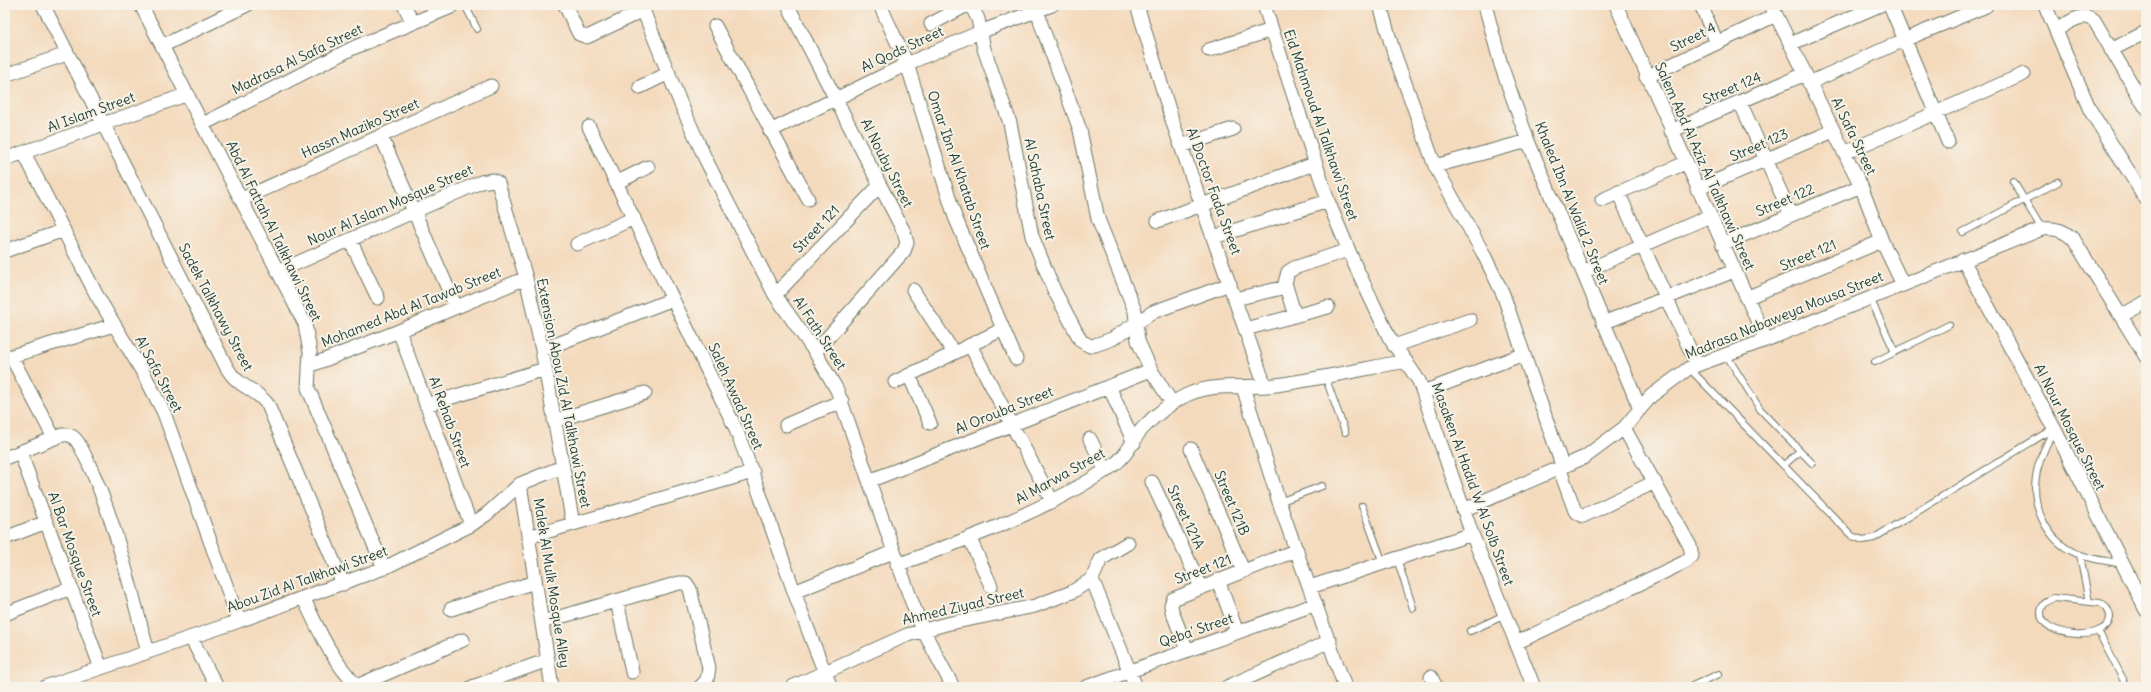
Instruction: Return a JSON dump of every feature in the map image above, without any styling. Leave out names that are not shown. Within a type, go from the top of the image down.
[{"type":"street","name":"Sadek Talkhawy Street","points":[[43,5],[231,375],[243,386],[258,393],[268,405],[343,584]]},
{"type":"street","name":"Abd Al Fattah Al Talkhawi Street","points":[[141,5],[305,324],[309,345],[309,366],[307,377],[310,393],[384,568]]},
{"type":"street","points":[[162,46],[247,5]]},
{"type":"street","points":[[404,5],[413,23]]},
{"type":"street","points":[[565,5],[579,34],[583,37],[587,37],[643,8]]},
{"type":"street","name":"Omar Ibn Al Khatab Street","points":[[880,5],[907,64],[955,218],[1016,360]]},
{"type":"street","points":[[931,24],[967,5]]},
{"type":"street","name":"Al Sahaba Street","points":[[970,5],[978,19],[980,32],[1010,123],[1032,236],[1054,290],[1075,332],[1085,344],[1095,345],[1112,339],[1135,324]]},
{"type":"street","name":"Al Qods Street","points":[[770,131],[907,64],[1038,8],[1052,5]]},
{"type":"street","name":"Al Doctor Fada Street","points":[[1137,5],[1181,146],[1265,386]]},
{"type":"street","name":"Eid Mahmoud Al Talkhawi Street","points":[[1264,5],[1314,164],[1328,201],[1348,250],[1394,346],[1406,361]]},
{"type":"street","points":[[1380,5],[1393,50],[1435,166],[1494,273],[1524,354],[1575,510],[1583,516],[1655,482]]},
{"type":"street","name":"Khaled Ibn Al Walid 2 Street","points":[[1485,5],[1501,65],[1528,141],[1640,409]]},
{"type":"street","name":"Salem Abd Al Aziz Al Talkhawi Street","points":[[1616,5],[1646,77],[1766,340]]},
{"type":"street","points":[[1701,5],[1717,43]]},
{"type":"street","points":[[1790,44],[1880,5]]},
{"type":"street","points":[[1890,5],[1948,142]]},
{"type":"street","points":[[2045,5],[2090,110],[2146,199]]},
{"type":"street","points":[[1904,40],[1986,6]]},
{"type":"street","name":"Madrasa Al Safa Street","points":[[203,124],[353,48],[451,7]]},
{"type":"street","name":"Al Fath Street","points":[[643,8],[705,158],[776,295],[815,352],[842,401],[895,558],[923,630],[953,687]]},
{"type":"street","points":[[1038,8],[1041,24],[1080,130],[1098,219],[1132,304],[1138,342],[1151,370],[1172,403]]},
{"type":"street","name":"Al Nouby Street","points":[[790,10],[904,232],[907,243],[904,251],[815,352]]},
{"type":"street","name":"Street 4","points":[[1646,77],[1717,43],[1773,10]]},
{"type":"street","name":"Al Safa Street","points":[[1773,10],[1861,186],[1882,241],[1903,285]]},
{"type":"street","points":[[2056,30],[2080,17],[2091,18],[2146,108]]},
{"type":"street","points":[[715,26],[770,131],[808,199]]},
{"type":"street","points":[[1209,50],[1272,30]]},
{"type":"street","points":[[2111,50],[2146,32]]},
{"type":"street","name":"Street 124","points":[[1671,131],[1740,102],[1807,78],[1904,40]]},
{"type":"street","points":[[5,75],[67,54]]},
{"type":"street","points":[[640,87],[669,73]]},
{"type":"street","points":[[1844,153],[1936,114],[2024,74]]},
{"type":"street","name":"Hassn Maziko Street","points":[[242,199],[491,86]]},
{"type":"street","name":"Al Islam Street","points":[[5,159],[188,94]]},
{"type":"street","points":[[1740,102],[1791,215]]},
{"type":"street","name":"Saleh Awad Street","points":[[589,127],[725,405],[753,472],[794,592],[831,687]]},
{"type":"street","points":[[1181,146],[1233,129]]},
{"type":"street","name":"Street 123","points":[[1697,189],[1833,131]]},
{"type":"street","points":[[381,136],[456,307]]},
{"type":"street","points":[[1435,166],[1528,141]]},
{"type":"street","name":"Al Safa Street","points":[[24,153],[114,325],[145,376],[164,413],[239,622]]},
{"type":"street","points":[[1602,200],[1685,163]]},
{"type":"street","points":[[1158,221],[1314,164]]},
{"type":"street","points":[[616,183],[648,167]]},
{"type":"street","name":"Nour Al Islam Mosque Street","points":[[279,271],[481,182],[493,180]]},
{"type":"street","name":"Extension Abou Zid Al Talkhawi Street","points":[[493,180],[501,188],[526,278],[542,350],[573,524]]},
{"type":"street","name":"Street 121","points":[[776,295],[880,185]]},
{"type":"street","name":"Street 122","points":[[1722,244],[1861,186]]},
{"type":"street","points":[[1618,192],[1666,298],[1693,366]]},
{"type":"street","points":[[1214,237],[1328,201]]},
{"type":"street","points":[[1582,272],[1710,216]]},
{"type":"street","points":[[577,244],[634,218]]},
{"type":"street","points":[[2048,228],[2065,232],[2074,240],[2146,357]]},
{"type":"street","name":"Madrasa Nabaweya Mousa Street","points":[[1463,510],[1562,469],[1585,457],[1624,428],[1651,396],[1693,366],[1727,356],[1963,260],[2048,228]]},
{"type":"street","points":[[5,251],[64,230]]},
{"type":"street","points":[[350,240],[378,298]]},
{"type":"street","name":"Street 121","points":[[1746,298],[1882,241]]},
{"type":"street","points":[[1295,316],[1285,279],[1290,269],[1348,250]]},
{"type":"street","name":"Al Nour Mosque Street","points":[[1963,260],[2054,428],[2146,610]]},
{"type":"street","points":[[1603,322],[1734,270]]},
{"type":"street","name":"Mohamed Abd Al Tawab Street","points":[[309,366],[399,331],[526,278]]},
{"type":"street","points":[[1135,324],[1146,315],[1160,309],[1230,284]]},
{"type":"street","points":[[1235,299],[1286,287]]},
{"type":"street","points":[[913,290],[954,353]]},
{"type":"street","points":[[542,350],[673,299]]},
{"type":"street","points":[[2121,316],[2146,302]]},
{"type":"street","points":[[1245,329],[1328,307]]},
{"type":"street","points":[[1394,346],[1470,320]]},
{"type":"street","points":[[54,438],[8,357],[114,325]]},
{"type":"street","points":[[895,382],[1003,329]]},
{"type":"street","name":"Al Rehab Street","points":[[399,331],[471,525]]},
{"type":"street","points":[[970,345],[1052,501]]},
{"type":"street","points":[[1423,392],[1524,354]]},
{"type":"street","name":"Al Marwa Street","points":[[794,592],[895,558],[970,538],[1052,501],[1106,471],[1128,452],[1143,428],[1172,403],[1202,390],[1216,387],[1265,386],[1406,361]]},
{"type":"street","name":"Masaken Al Hadid W Al Solb Street","points":[[1406,361],[1423,392],[1472,534],[1534,687]]},
{"type":"street","points":[[426,405],[545,369]]},
{"type":"street","name":"Al Orouba Street","points":[[869,481],[1151,370]]},
{"type":"street","points":[[909,375],[930,424]]},
{"type":"street","points":[[1109,386],[1134,443]]},
{"type":"street","points":[[1244,387],[1279,502],[1330,641],[1345,687]]},
{"type":"street","points":[[554,421],[646,393]]},
{"type":"street","points":[[786,425],[842,401]]},
{"type":"street","points":[[1516,643],[1690,559],[1692,552],[1690,546],[1624,428]]},
{"type":"street","points":[[5,458],[54,438],[68,434],[74,437],[79,444],[94,476],[111,520],[148,652]]},
{"type":"street","points":[[1090,439],[1106,471]]},
{"type":"street","name":"Street 121B","points":[[1191,449],[1243,570]]},
{"type":"street","name":"Al Bar Mosque Street","points":[[20,452],[101,668]]},
{"type":"street","name":"Abou Zid Al Talkhawi Street","points":[[45,687],[80,682],[101,668],[239,622],[384,568],[471,525],[487,514],[520,484],[562,467]]},
{"type":"street","points":[[528,536],[753,472]]},
{"type":"street","name":"Street 121A","points":[[1152,482],[1201,587]]},
{"type":"street","name":"Malek Al Mulk Mosque Alley","points":[[520,484],[552,687]]},
{"type":"street","points":[[5,538],[46,522]]},
{"type":"street","points":[[1310,587],[1472,534]]},
{"type":"street","points":[[970,538],[991,586]]},
{"type":"street","points":[[1128,543],[1101,559],[1092,579],[1128,671],[1136,687]]},
{"type":"street","name":"Street 121","points":[[1187,650],[1172,611],[1171,601],[1179,595],[1296,550]]},
{"type":"street","name":"Ahmed Ziyad Street","points":[[792,687],[891,641],[923,630],[1035,606],[1077,589],[1092,579]]},
{"type":"street","points":[[1218,580],[1237,632]]},
{"type":"street","points":[[451,609],[535,582]]},
{"type":"street","points":[[542,622],[682,582],[689,585],[709,668],[707,680],[700,687]]},
{"type":"street","points":[[5,614],[71,588]]},
{"type":"street","points":[[304,598],[332,656],[357,687],[463,640]]},
{"type":"street","points":[[616,601],[632,672]]},
{"type":"street","name":"Qeba' Street","points":[[1086,687],[1316,604]]},
{"type":"street","points":[[191,638],[217,687]]},
{"type":"street","points":[[1227,687],[1330,641]]},
{"type":"street","points":[[472,687],[548,660]]},
{"type":"lane","points":[[465,5],[477,29]]},
{"type":"lane","points":[[2013,181],[2025,200],[2048,228]]},
{"type":"lane","points":[[1963,232],[2058,182]]},
{"type":"lane","points":[[1870,298],[1895,352]]},
{"type":"lane","points":[[1875,362],[1949,325]]},
{"type":"lane","points":[[1727,356],[1760,409],[1812,463]]},
{"type":"lane","points":[[1693,366],[1784,465],[1852,536],[1857,539],[1868,540],[2054,428]]},
{"type":"lane","points":[[1325,376],[1344,432]]},
{"type":"lane","points":[[2054,428],[2038,466],[2035,489],[2036,501],[2041,518],[2050,533],[2068,549],[2080,555],[2122,564]]},
{"type":"lane","points":[[1784,465],[1800,451]]},
{"type":"lane","points":[[1279,502],[1322,486]]},
{"type":"lane","points":[[1362,506],[1383,563]]},
{"type":"lane","points":[[2080,555],[2089,602]]},
{"type":"lane","points":[[1397,559],[1413,608]]},
{"type":"lane","points":[[2054,598],[2089,602],[2107,607],[2110,614],[2109,622],[2105,627],[2098,630],[2076,634],[2064,632],[2047,626],[2042,620],[2041,613],[2043,606],[2047,600],[2054,598]]},
{"type":"lane","points":[[1470,631],[1504,615]]},
{"type":"lane","points":[[2098,630],[2127,687]]},
{"type":"lane","points":[[1690,687],[1719,674]]}]
